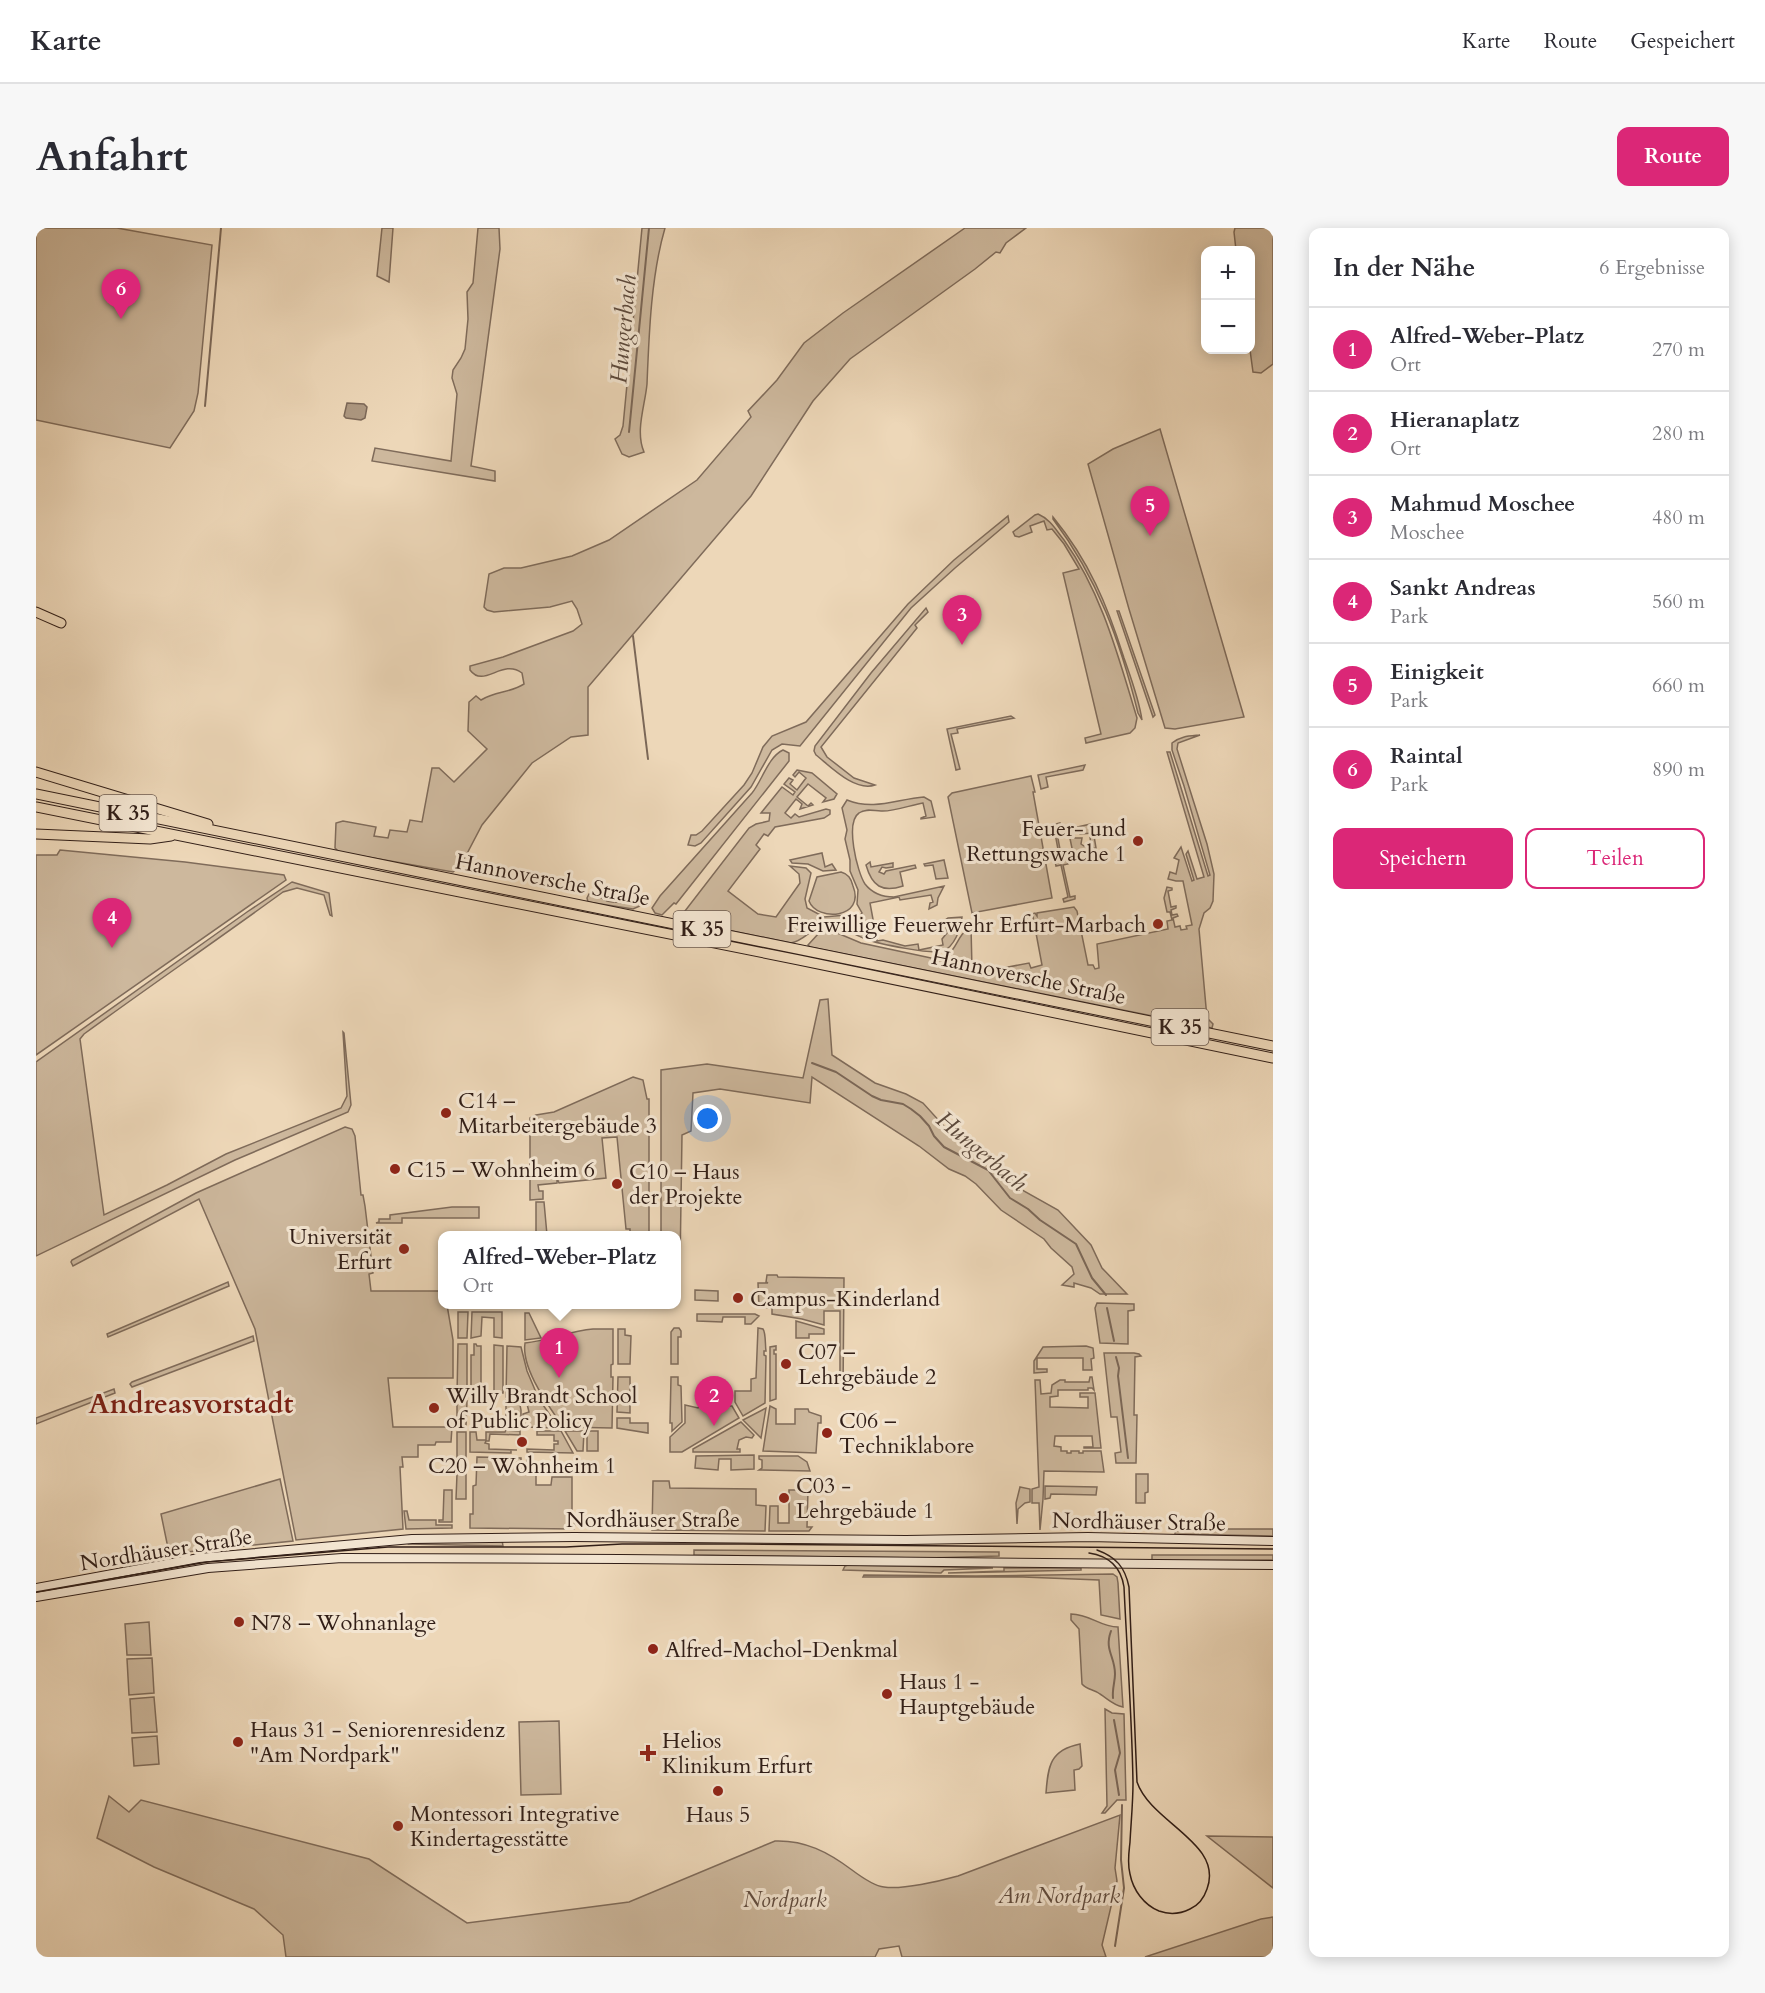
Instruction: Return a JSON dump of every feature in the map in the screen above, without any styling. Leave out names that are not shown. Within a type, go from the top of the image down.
[{"type":"highway","points":[[36,612],[61,623]]},
{"type":"highway","points":[[36,772],[207,823],[220,831]]},
{"type":"highway","name":"Hannoversche Straße","points":[[36,794],[1273,1046]]},
{"type":"highway","name":"Hannoversche Straße","points":[[36,807],[1273,1058]]},
{"type":"highway","points":[[36,834],[150,839],[179,835]]},
{"type":"main road","name":"Nordhäuser Straße","points":[[36,1588],[199,1558],[412,1539],[582,1537],[906,1540],[1088,1537],[1273,1541]]},
{"type":"main road","name":"Nordhäuser Straße","points":[[36,1597],[208,1568],[342,1558],[1273,1565]]},
{"type":"green space","points":[[36,228],[117,228],[212,245],[198,393],[194,411],[170,448],[36,420]]},
{"type":"green space","points":[[382,228],[393,228],[389,282],[377,276]]},
{"type":"green space","points":[[478,228],[499,228],[500,249],[471,466],[495,471],[495,481],[372,461],[375,448],[451,461],[457,394],[452,378],[453,370],[465,349],[468,319],[467,292],[473,283]]},
{"type":"green space","points":[[642,228],[665,228],[660,246],[652,305],[647,384],[640,427],[644,452],[629,457],[622,454],[615,439],[620,435],[623,426]]},
{"type":"green space","points":[[965,228],[1026,228],[1006,243],[1000,253],[996,252],[850,359],[813,401],[751,496],[588,687],[588,735],[571,737],[532,763],[482,825],[461,865],[453,872],[339,852],[335,848],[336,823],[343,821],[376,827],[374,836],[388,838],[390,830],[407,832],[410,820],[422,822],[432,768],[439,768],[454,782],[487,749],[468,731],[469,702],[476,696],[481,700],[519,687],[524,684],[522,673],[515,669],[507,669],[481,676],[475,675],[470,670],[470,666],[503,657],[573,631],[582,624],[572,601],[550,607],[494,612],[487,610],[484,607],[489,574],[504,568],[521,568],[572,556],[609,540],[697,480],[751,417],[748,411],[777,380],[804,343]]},
{"type":"green space","points":[[1235,228],[1273,228],[1273,364],[1261,373],[1253,372],[1251,354],[1255,354],[1255,246],[1236,246]]},
{"type":"green space","points":[[1160,429],[1244,717],[1175,729],[1165,728],[1088,464],[1113,449]]},
{"type":"green space","points":[[1038,514],[1049,522],[1064,540],[1089,581],[1099,603],[1116,648],[1137,718],[1135,728],[1130,733],[1086,743],[1085,738],[1101,734],[1063,573],[1079,569],[1052,529],[1047,530],[1044,521],[1030,526],[1032,532],[1019,537],[1015,536],[1013,532]]},
{"type":"green space","points":[[1008,516],[1009,522],[911,608],[800,746],[782,744],[772,750],[751,787],[701,843],[695,846],[688,845],[691,835],[702,831],[744,785],[763,747],[772,736],[806,722],[908,604],[954,560]]},
{"type":"green space","points":[[1053,517],[1077,550],[1104,601],[1118,638],[1142,720],[1106,612],[1083,564]]},
{"type":"green space","points":[[926,608],[928,612],[915,625],[917,628],[821,747],[827,757],[854,778],[875,785],[859,785],[851,782],[816,755],[815,746],[871,673]]},
{"type":"green space","points":[[1117,611],[1119,611],[1155,715],[1153,717]]},
{"type":"green space","points":[[1011,716],[1014,718],[957,729],[958,733],[951,734],[960,769],[956,770],[947,729]]},
{"type":"green space","points":[[1200,735],[1178,743],[1177,749],[1207,844],[1214,874],[1213,901],[1204,913],[1199,929],[1207,1018],[1213,1024],[1212,1028],[808,945],[819,933],[835,932],[861,943],[931,958],[947,955],[965,931],[971,927],[972,968],[993,970],[1029,963],[1031,968],[1042,965],[1033,917],[1028,918],[1028,915],[1035,913],[1037,916],[1037,913],[1074,907],[1077,911],[1088,965],[1093,965],[1095,969],[1099,968],[1097,944],[1168,929],[1167,921],[1172,920],[1170,912],[1167,912],[1164,898],[1167,887],[1172,888],[1168,891],[1171,907],[1176,906],[1171,910],[1172,915],[1177,914],[1178,916],[1173,918],[1175,927],[1180,926],[1181,930],[1187,929],[1186,926],[1192,925],[1183,881],[1168,879],[1170,872],[1176,874],[1179,860],[1174,858],[1181,847],[1192,881],[1194,880],[1186,854],[1188,851],[1197,879],[1204,877],[1167,752],[1170,752],[1208,876],[1210,875],[1172,750],[1172,743],[1178,739]]},
{"type":"green space","points":[[783,750],[789,753],[789,761],[676,904],[674,903],[662,915],[655,913],[652,908],[660,896],[752,793],[773,758]]},
{"type":"green space","points":[[1085,765],[1083,770],[1046,777],[1048,787],[1041,789],[1038,775]]},
{"type":"green space","points":[[797,770],[812,773],[837,794],[834,799],[823,802],[826,798],[808,784],[797,797],[808,806],[811,803],[813,805],[800,809],[802,804],[796,799],[785,813],[791,818],[795,814],[799,817],[826,809],[830,810],[830,814],[824,818],[775,827],[768,836],[764,834],[756,845],[760,849],[728,891],[758,914],[776,917],[800,883],[799,874],[790,866],[806,868],[811,873],[805,899],[807,908],[824,917],[846,915],[849,921],[859,917],[862,913],[857,904],[858,890],[850,871],[845,839],[847,830],[842,808],[847,800],[876,804],[924,797],[931,801],[935,817],[921,819],[926,816],[923,803],[891,810],[867,810],[859,813],[853,826],[854,847],[865,884],[878,894],[894,897],[944,886],[937,905],[929,909],[930,903],[933,902],[931,895],[900,900],[899,897],[870,903],[877,941],[883,940],[905,946],[918,944],[919,950],[943,945],[942,939],[947,933],[945,920],[962,917],[956,937],[947,949],[928,952],[893,946],[866,939],[832,925],[817,928],[791,943],[678,920],[749,828],[769,821],[770,813],[761,813],[782,787],[793,795],[795,792],[784,784],[789,778],[793,780],[790,784],[797,790],[806,778],[799,772],[795,777],[793,775]]},
{"type":"green space","points":[[1031,776],[1052,898],[972,913],[948,797],[952,793]]},
{"type":"green space","points":[[1060,823],[1061,826],[1056,828],[1062,860],[1067,859],[1068,864],[1063,865],[1070,897],[1075,896],[1075,899],[1064,902],[1063,899],[1068,897],[1061,865],[1056,866],[1055,861],[1060,860],[1054,828],[1049,829],[1048,826]]},
{"type":"green space","points":[[1091,824],[1093,833],[1080,834],[1078,830],[1073,831],[1072,835],[1075,838],[1082,838],[1081,844],[1084,846],[1091,845],[1090,837],[1094,836],[1096,848],[1073,853],[1068,829]]},
{"type":"green space","points":[[60,850],[185,862],[284,875],[286,880],[36,1055],[36,855],[57,855]]},
{"type":"green space","points":[[822,853],[825,867],[832,864],[836,870],[823,871],[808,864],[792,863],[790,860]]},
{"type":"green space","points":[[944,860],[948,878],[936,879],[933,865],[925,866],[924,864]]},
{"type":"green space","points":[[870,862],[871,867],[893,863],[893,867],[882,867],[879,872],[884,874],[886,871],[915,865],[916,868],[900,872],[903,886],[889,889],[879,886],[871,878],[866,865]]},
{"type":"green space","points":[[841,872],[847,875],[852,883],[855,897],[853,905],[847,911],[839,914],[821,912],[814,908],[809,901],[817,877]]},
{"type":"green space","points":[[292,882],[329,893],[332,916],[324,895],[297,888],[283,892],[80,1039],[104,1215],[226,1154],[341,1108],[347,1096],[343,1032],[351,1105],[348,1112],[235,1160],[36,1256],[36,1062]]},
{"type":"green space","points":[[589,894],[597,895],[607,901],[638,903],[640,906],[633,909],[588,902]]},
{"type":"green space","points":[[828,999],[832,1055],[875,1083],[923,1103],[951,1134],[993,1161],[1022,1190],[1058,1210],[1091,1245],[1102,1268],[1127,1294],[1100,1294],[1091,1288],[1074,1283],[1074,1287],[1062,1285],[1074,1274],[1072,1267],[1044,1239],[1001,1210],[965,1176],[949,1169],[919,1146],[812,1077],[810,1103],[720,1089],[693,1093],[691,1131],[682,1135],[681,1231],[661,1231],[661,1070],[707,1064],[803,1078],[820,1000]]},
{"type":"green space","points":[[633,1077],[643,1080],[647,1099],[649,1099],[649,1231],[626,1229],[617,1137],[602,1138],[606,1178],[559,1183],[557,1178],[557,1183],[538,1185],[539,1191],[543,1191],[543,1199],[530,1200],[530,1118],[554,1112]]},
{"type":"green space","points":[[345,1127],[352,1129],[355,1136],[373,1273],[369,1274],[371,1291],[438,1291],[438,1309],[448,1309],[453,1340],[453,1378],[388,1378],[393,1427],[452,1427],[451,1442],[418,1445],[418,1457],[402,1457],[403,1467],[400,1467],[403,1529],[296,1540],[255,1329],[199,1199],[73,1266],[72,1260],[196,1193]]},
{"type":"green space","points":[[536,1202],[544,1202],[547,1231],[536,1231]]},
{"type":"green space","points":[[452,1207],[479,1207],[479,1218],[402,1218],[402,1223],[376,1223],[379,1219],[390,1219],[390,1215]]},
{"type":"green space","points":[[767,1275],[844,1278],[843,1393],[840,1384],[840,1311],[824,1311],[824,1325],[772,1314],[772,1308],[759,1307],[758,1283],[768,1283],[766,1282]]},
{"type":"green space","points":[[228,1282],[229,1286],[108,1337],[107,1334]]},
{"type":"green space","points":[[695,1290],[718,1291],[718,1301],[695,1300]]},
{"type":"green space","points":[[1097,1303],[1134,1304],[1134,1310],[1128,1311],[1128,1344],[1100,1343],[1095,1308]]},
{"type":"green space","points":[[458,1312],[468,1312],[467,1338],[458,1338]]},
{"type":"green space","points":[[472,1312],[502,1312],[502,1338],[494,1337],[494,1318],[482,1317],[481,1336],[471,1338]]},
{"type":"green space","points":[[525,1313],[529,1313],[541,1338],[525,1340]]},
{"type":"green space","points":[[697,1314],[755,1314],[759,1316],[751,1324],[745,1324],[745,1317],[723,1317],[722,1322],[697,1321]]},
{"type":"green space","points":[[796,1321],[824,1329],[824,1334],[809,1334],[809,1338],[796,1338]]},
{"type":"green space","points":[[674,1328],[679,1328],[681,1331],[681,1337],[678,1337],[678,1364],[671,1364],[671,1332]]},
{"type":"green space","points":[[758,1328],[763,1329],[765,1336],[765,1403],[743,1416],[735,1402],[735,1391],[751,1391],[751,1379],[756,1378]]},
{"type":"green space","points":[[593,1329],[613,1329],[612,1428],[563,1427],[544,1398],[527,1364],[525,1343]]},
{"type":"green space","points":[[618,1329],[625,1329],[625,1335],[631,1336],[630,1364],[618,1364]]},
{"type":"green space","points":[[253,1336],[254,1341],[132,1387],[130,1384],[132,1382]]},
{"type":"green space","points":[[458,1344],[467,1344],[467,1395],[457,1395]]},
{"type":"green space","points":[[474,1344],[481,1346],[481,1393],[471,1395],[471,1355],[474,1355]]},
{"type":"green space","points":[[494,1345],[503,1346],[503,1393],[496,1395],[494,1395]]},
{"type":"green space","points":[[507,1346],[521,1347],[527,1371],[538,1397],[506,1397]]},
{"type":"green space","points":[[776,1346],[774,1354],[776,1354],[776,1399],[770,1401],[770,1347]]},
{"type":"green space","points":[[1086,1346],[1093,1348],[1092,1370],[1083,1370],[1083,1358],[1037,1358],[1037,1369],[1047,1369],[1047,1372],[1034,1373],[1034,1361],[1043,1347]]},
{"type":"green space","points":[[1104,1353],[1134,1353],[1141,1356],[1135,1357],[1136,1463],[1116,1463],[1115,1453],[1121,1452],[1117,1417],[1111,1417]]},
{"type":"green space","points":[[618,1377],[630,1377],[630,1413],[617,1412]]},
{"type":"green space","points":[[671,1377],[678,1377],[678,1385],[681,1386],[682,1422],[672,1431],[672,1423],[670,1423]]},
{"type":"green space","points":[[1092,1377],[1094,1390],[1088,1388],[1088,1390],[1058,1390],[1058,1396],[1050,1397],[1050,1407],[1088,1408],[1088,1397],[1080,1397],[1080,1393],[1095,1393],[1101,1448],[1084,1448],[1093,1447],[1092,1436],[1055,1436],[1054,1446],[1061,1447],[1061,1451],[1067,1451],[1067,1453],[1101,1451],[1104,1472],[1044,1471],[1040,1530],[1039,1503],[1032,1503],[1032,1489],[1039,1487],[1035,1380],[1040,1380],[1041,1394],[1051,1393],[1052,1385],[1060,1380],[1089,1382]]},
{"type":"green space","points":[[114,1389],[115,1393],[36,1424],[36,1418]]},
{"type":"green space","points":[[457,1400],[467,1401],[466,1426],[457,1426]]},
{"type":"green space","points":[[506,1400],[519,1400],[521,1427],[506,1427]]},
{"type":"green space","points":[[522,1400],[541,1402],[559,1428],[523,1427],[523,1414],[529,1412],[527,1404],[522,1405]]},
{"type":"green space","points":[[685,1405],[698,1408],[699,1406],[715,1408],[716,1406],[732,1406],[739,1418],[682,1452],[670,1452],[670,1437],[685,1423]]},
{"type":"green space","points":[[770,1406],[776,1409],[776,1424],[795,1424],[795,1409],[808,1409],[809,1412],[821,1416],[821,1423],[818,1423],[816,1453],[763,1451]]},
{"type":"green space","points":[[766,1408],[761,1438],[743,1420]]},
{"type":"green space","points":[[617,1418],[630,1418],[630,1423],[648,1423],[648,1433],[617,1428]]},
{"type":"green space","points":[[741,1422],[754,1435],[752,1438],[746,1437],[739,1440],[737,1449],[740,1449],[740,1452],[693,1452],[693,1449]]},
{"type":"green space","points":[[506,1430],[520,1431],[520,1435],[490,1434],[489,1441],[485,1443],[489,1444],[489,1449],[517,1450],[511,1450],[511,1453],[470,1452],[470,1432],[476,1432],[477,1440],[486,1440],[486,1432],[505,1432]]},
{"type":"green space","points":[[537,1431],[561,1431],[573,1453],[527,1452],[527,1449],[554,1450],[554,1444],[558,1444],[558,1441],[554,1441],[554,1435],[537,1435]]},
{"type":"green space","points":[[565,1431],[584,1431],[583,1451],[577,1451]]},
{"type":"green space","points":[[587,1431],[598,1431],[598,1451],[587,1451]]},
{"type":"green space","points":[[457,1432],[466,1432],[466,1468],[457,1468]]},
{"type":"green space","points":[[754,1455],[754,1469],[731,1470],[731,1459],[719,1459],[718,1470],[695,1468],[696,1456]]},
{"type":"green space","points":[[759,1456],[798,1456],[807,1462],[810,1471],[759,1470],[762,1468],[762,1460]]},
{"type":"green space","points":[[477,1457],[521,1458],[521,1463],[527,1463],[527,1458],[531,1459],[536,1466],[536,1485],[551,1485],[552,1477],[572,1477],[574,1529],[470,1528]]},
{"type":"green space","points":[[457,1474],[466,1474],[466,1499],[456,1499]]},
{"type":"green space","points":[[1136,1474],[1148,1474],[1148,1492],[1145,1493],[1145,1503],[1136,1503]]},
{"type":"green space","points":[[280,1479],[293,1541],[177,1553],[168,1548],[161,1514]]},
{"type":"green space","points":[[653,1481],[669,1481],[670,1488],[756,1489],[756,1505],[766,1506],[765,1531],[652,1530]]},
{"type":"green space","points":[[1045,1486],[1097,1487],[1096,1495],[1051,1494],[1050,1498],[1045,1499]]},
{"type":"green space","points":[[1020,1487],[1030,1489],[1030,1502],[1018,1509],[1017,1524],[1016,1503]]},
{"type":"green space","points":[[444,1490],[452,1490],[452,1522],[439,1522],[443,1520]]},
{"type":"green space","points":[[789,1490],[808,1490],[807,1527],[812,1527],[809,1531],[769,1531],[770,1506],[778,1506],[778,1523],[789,1523]]},
{"type":"green space","points":[[404,1511],[407,1511],[409,1520],[436,1520],[436,1525],[452,1525],[452,1528],[406,1529]]},
{"type":"green space","points":[[1273,1529],[1273,1536],[1175,1534],[1175,1531]]},
{"type":"green space","points":[[502,1540],[503,1546],[409,1544],[410,1543]]},
{"type":"green space","points":[[694,1550],[999,1552],[999,1556],[927,1558],[694,1555]]},
{"type":"green space","points":[[1152,1555],[1273,1555],[1273,1560],[1152,1561]]},
{"type":"green space","points":[[848,1565],[993,1568],[944,1570],[941,1573],[843,1570]]},
{"type":"green space","points":[[1004,1568],[1081,1568],[1081,1570],[948,1573],[1004,1571]]},
{"type":"green space","points":[[1113,1574],[1117,1577],[1118,1583],[1120,1619],[1101,1615],[1099,1580],[1023,1577],[863,1577],[864,1575]]},
{"type":"green space","points":[[1071,1614],[1118,1627],[1123,1707],[1082,1684],[1079,1629],[1071,1620]]},
{"type":"green space","points":[[149,1622],[151,1655],[127,1655],[125,1624]]},
{"type":"green space","points":[[152,1658],[154,1693],[129,1695],[127,1659]]},
{"type":"green space","points":[[154,1697],[157,1732],[132,1733],[130,1699]]},
{"type":"green space","points":[[1105,1709],[1112,1713],[1124,1714],[1126,1800],[1117,1800],[1105,1813],[1102,1813],[1107,1806]]},
{"type":"green space","points":[[559,1721],[561,1794],[521,1795],[519,1722]]},
{"type":"green space","points":[[157,1736],[159,1764],[134,1766],[132,1738]]},
{"type":"green space","points":[[1080,1744],[1082,1766],[1074,1770],[1075,1790],[1046,1793],[1050,1767],[1057,1755],[1062,1750]]},
{"type":"green space","name":"Nordpark","points":[[109,1796],[129,1812],[141,1800],[369,1859],[467,1923],[629,1902],[775,1841],[786,1841],[816,1848],[880,1886],[892,1888],[921,1884],[958,1876],[1120,1815],[1115,1868],[1117,1881],[1102,1945],[1106,1957],[902,1957],[899,1946],[879,1949],[875,1957],[286,1957],[283,1935],[254,1909],[154,1867],[97,1838]]},
{"type":"green space","points":[[1207,1836],[1273,1837],[1273,1888]]},
{"type":"green space","points":[[1273,1917],[1273,1957],[1145,1957],[1261,1919]]},
{"type":"shaded area","points":[[347,403],[364,404],[367,407],[365,418],[361,420],[346,418],[344,416]]},
{"type":"waterway","points":[[205,406],[221,228]]},
{"type":"waterway","name":"Hungerbach","points":[[629,432],[649,228]]},
{"type":"waterway","name":"Hungerbach","points":[[633,636],[648,759]]},
{"type":"waterway","name":"Hungerbach","points":[[812,1063],[836,1072],[872,1096],[903,1104],[920,1116],[944,1147],[988,1170],[1010,1198],[1076,1244],[1092,1278],[1106,1295]]},
{"type":"waterway","name":"Hungerbach","points":[[1107,1308],[1114,1341]]},
{"type":"waterway","name":"Hungerbach","points":[[1116,1357],[1128,1458]]},
{"type":"waterway","name":"Hungerbach","points":[[1111,1631],[1109,1648],[1115,1668],[1113,1698]]},
{"type":"waterway","name":"Hungerbach","points":[[1114,1720],[1120,1753],[1115,1770],[1119,1795]]},
{"type":"waterway","name":"Hungerbach","points":[[1115,1946],[1124,1888],[1121,1860],[1122,1805]]},
{"type":"tram line","points":[[36,1592],[207,1562],[388,1547],[743,1544],[1273,1549]]},
{"type":"tram line","points":[[1089,1553],[1113,1564],[1120,1574],[1124,1587],[1131,1710],[1133,1798],[1128,1862],[1131,1880],[1140,1896],[1149,1905],[1167,1913],[1182,1912],[1190,1909],[1203,1898],[1209,1873],[1205,1859],[1196,1846],[1156,1810],[1137,1782],[1129,1587],[1119,1564],[1097,1550]]},
{"type":"place","name":"Raintal","points":[[121,319]]},
{"type":"place","name":"Einigkeit","points":[[1150,536]]},
{"type":"place","name":"Mahmud Moschee","points":[[962,645]]},
{"type":"place","name":"Feuer- und Rettungswache 1","points":[[1138,841]]},
{"type":"place","name":"Freiwillige Feuerwehr Erfurt-Marbach","points":[[1158,924]]},
{"type":"place","name":"Sankt Andreas","points":[[112,948]]},
{"type":"place","name":"C14 – Mitarbeitergebäude 3","points":[[446,1113]]},
{"type":"place","name":"C15 – Wohnheim 6","points":[[395,1169]]},
{"type":"place","name":"C10 – Haus der Projekte","points":[[617,1184]]},
{"type":"place","name":"Universität Erfurt","points":[[404,1249]]},
{"type":"place","name":"Campus-Kinderland","points":[[738,1298]]},
{"type":"place","name":"C07 – Lehrgebäude 2","points":[[786,1364]]},
{"type":"place","name":"Alfred-Weber-Platz","points":[[559,1378]]},
{"type":"place","name":"Willy Brandt School of Public Policy","points":[[434,1408]]},
{"type":"place","name":"Hieranaplatz","points":[[714,1426]]},
{"type":"place","name":"C06 – Techniklabore","points":[[827,1433]]},
{"type":"place","name":"C20 – Wohnheim 1","points":[[522,1442]]},
{"type":"place","name":"C03 - Lehrgebäude 1","points":[[784,1498]]},
{"type":"place","name":"N78 – Wohnanlage","points":[[239,1622]]},
{"type":"place","name":"Alfred-Machol-Denkmal","points":[[653,1649]]},
{"type":"place","name":"Haus 1 - Hauptgebäude","points":[[887,1694]]},
{"type":"place","name":"Haus 31 - Seniorenresidenz \"Am Nordpark\"","points":[[238,1742]]},
{"type":"place","name":"Helios Klinikum Erfurt","points":[[648,1753]]},
{"type":"place","name":"Haus 5","points":[[718,1791]]},
{"type":"place","name":"Montessori Integrative Kindertagesstätte","points":[[398,1826]]},
{"type":"district","name":"Andreasvorstadt","points":[[191,1403]]},
{"type":"park label","name":"Am Nordpark","points":[[1059,1895]]}]
